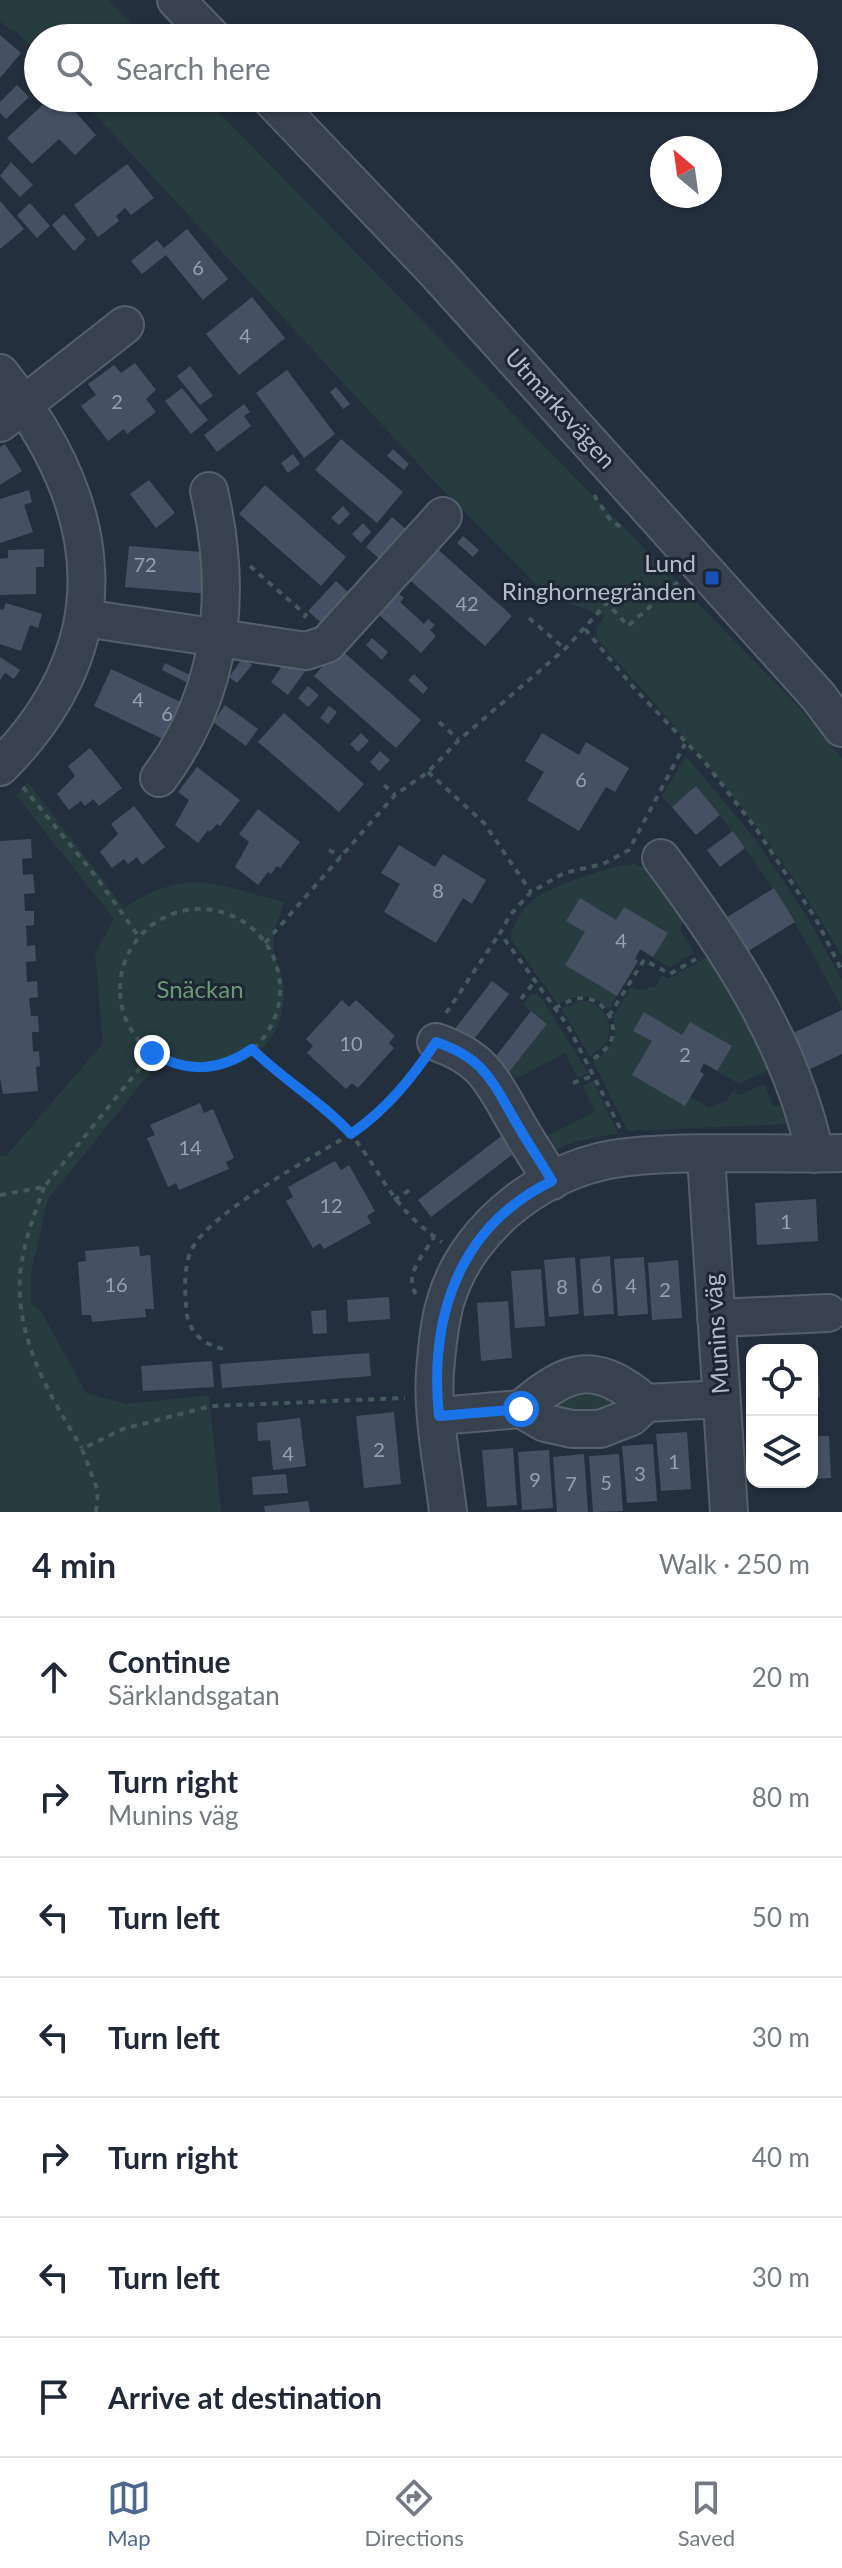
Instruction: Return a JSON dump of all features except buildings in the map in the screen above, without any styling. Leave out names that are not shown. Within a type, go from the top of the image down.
[{"type":"street","points":[[176,0],[199,24]]},
{"type":"street","name":"Utmarksvägen","points":[[283,112],[448,285],[818,696],[842,728]]},
{"type":"street","points":[[12,413],[125,325]]},
{"type":"street","points":[[0,373],[12,413],[63,469],[78,514],[87,567],[84,618],[67,673],[8,773]]},
{"type":"street","points":[[159,778],[183,745],[203,700],[217,640],[224,578],[221,541],[209,491]]},
{"type":"street","points":[[84,618],[306,651],[327,644],[443,516]]},
{"type":"street","points":[[448,1512],[436,1364],[446,1298],[472,1250],[495,1220],[516,1202],[552,1181],[590,1165],[627,1157],[829,1153],[722,944],[661,858]]},
{"type":"street","points":[[436,1042],[473,1060],[498,1085],[512,1116],[552,1181]]},
{"type":"street","name":"Munins väg","points":[[706,1156],[729,1512]]},
{"type":"street","points":[[716,1318],[828,1313]]},
{"type":"street","points":[[521,1409],[554,1382],[571,1374],[600,1374],[625,1385],[646,1403]]},
{"type":"street","points":[[438,1406],[521,1409],[545,1423],[572,1429],[600,1429],[631,1417],[646,1403],[721,1399]]},
{"type":"path","points":[[221,541],[306,615],[297,624]]},
{"type":"path","points":[[265,943],[395,795],[428,772],[459,740],[565,649],[607,603],[628,626],[685,577]]},
{"type":"path","points":[[529,618],[565,649]]},
{"type":"path","points":[[585,629],[713,772],[782,864],[842,971]]},
{"type":"path","points":[[439,722],[459,740]]},
{"type":"path","points":[[223,1349],[204,1342],[193,1332],[186,1314],[184,1282],[193,1246],[255,1194],[375,1117],[436,1042],[452,1002],[510,915],[531,892],[564,873],[603,864],[629,850],[685,744]]},
{"type":"path","points":[[428,772],[484,823],[531,892]]},
{"type":"path","points":[[8,773],[94,874],[139,937]]},
{"type":"path","points":[[384,785],[395,795]]},
{"type":"path","points":[[329,850],[341,858]]},
{"type":"path","points":[[206,909],[239,919],[265,943],[279,979],[278,1005],[269,1029],[252,1049],[238,1059],[205,1069],[171,1063],[152,1053],[132,1032],[120,1000],[123,967],[139,937],[149,926],[176,912],[206,909]]},
{"type":"path","points":[[500,933],[555,1008],[588,1062],[613,1110],[627,1157]]},
{"type":"path","points":[[609,1016],[644,960],[670,974],[722,944]]},
{"type":"path","points":[[521,999],[535,981]]},
{"type":"path","points":[[555,1008],[582,998],[601,1005],[609,1016],[614,1029],[608,1046],[588,1062]]},
{"type":"path","points":[[252,1049],[286,1081],[319,1101],[351,1134],[394,1200],[416,1226],[450,1248]]},
{"type":"path","points":[[96,1512],[98,1491],[82,1449],[40,1372],[21,1311],[20,1275],[44,1187],[152,1053]]},
{"type":"path","points":[[573,1083],[595,1075]]},
{"type":"path","points":[[0,1195],[44,1187]]},
{"type":"path","points":[[394,1200],[413,1188]]},
{"type":"path","points":[[426,1298],[415,1294],[410,1277],[434,1237]]},
{"type":"path","points":[[82,1449],[123,1429],[211,1406],[438,1406]]},
{"type":"green space","points":[[0,0],[108,0],[132,24],[24,24],[24,39],[0,22]]},
{"type":"green space","points":[[93,112],[219,112],[798,706],[842,758],[842,956],[788,871],[729,791],[598,640],[596,630],[605,616],[548,596],[433,480]]},
{"type":"green space","points":[[686,756],[755,839],[807,917],[842,980],[842,1009],[776,893],[696,787],[672,807],[662,796]]},
{"type":"green space","name":"Snäckan","points":[[28,782],[124,908],[147,895],[185,883],[220,885],[284,902],[273,944],[284,992],[281,1016],[272,1036],[259,1051],[223,1069],[180,1069],[158,1063],[48,1199],[31,1273],[31,1304],[41,1311],[86,1393],[127,1404],[209,1395],[221,1512],[0,1512],[0,1156],[6,1156],[103,1043],[95,954],[114,919],[16,795]]},
{"type":"green space","points":[[636,864],[647,870],[684,918],[680,930],[694,953],[670,967],[640,950],[635,959],[638,961],[609,1009],[585,996],[558,1004],[510,938],[518,917],[533,900],[553,889],[599,872]]},
{"type":"green space","points":[[705,958],[711,958],[770,1069],[739,1084],[704,1064],[700,1071],[704,1074],[691,1097],[709,1108],[726,1101],[733,1091],[739,1095],[764,1084],[773,1107],[784,1104],[790,1124],[628,1131],[593,1061],[605,1053],[612,1043],[615,1031],[613,1017],[631,987],[637,990],[655,987],[662,975],[668,979]]},
{"type":"green space","points":[[531,994],[537,994],[545,1003],[588,1073],[578,1078],[565,1053],[516,1079],[509,1072],[547,1024],[523,1005]]},
{"type":"green space","points":[[583,1001],[602,1010],[609,1027],[607,1042],[590,1057],[561,1008]]},
{"type":"green space","points":[[593,1081],[618,1133],[574,1142],[547,1154],[545,1137],[595,1112],[583,1086]]},
{"type":"green space","points":[[595,1383],[617,1404],[587,1413],[551,1410],[552,1393]]},
{"type":"place","name":"Lund Ringhornegränden","points":[[712,578]]},
{"type":"route","points":[[152,1053],[187,1068],[205,1069],[238,1059],[252,1049],[286,1081],[319,1101],[351,1134],[375,1117],[415,1072],[436,1042],[473,1060],[498,1085],[512,1116],[552,1181],[516,1202],[495,1220],[472,1250],[446,1298],[435,1376],[439,1416],[521,1409]]}]
